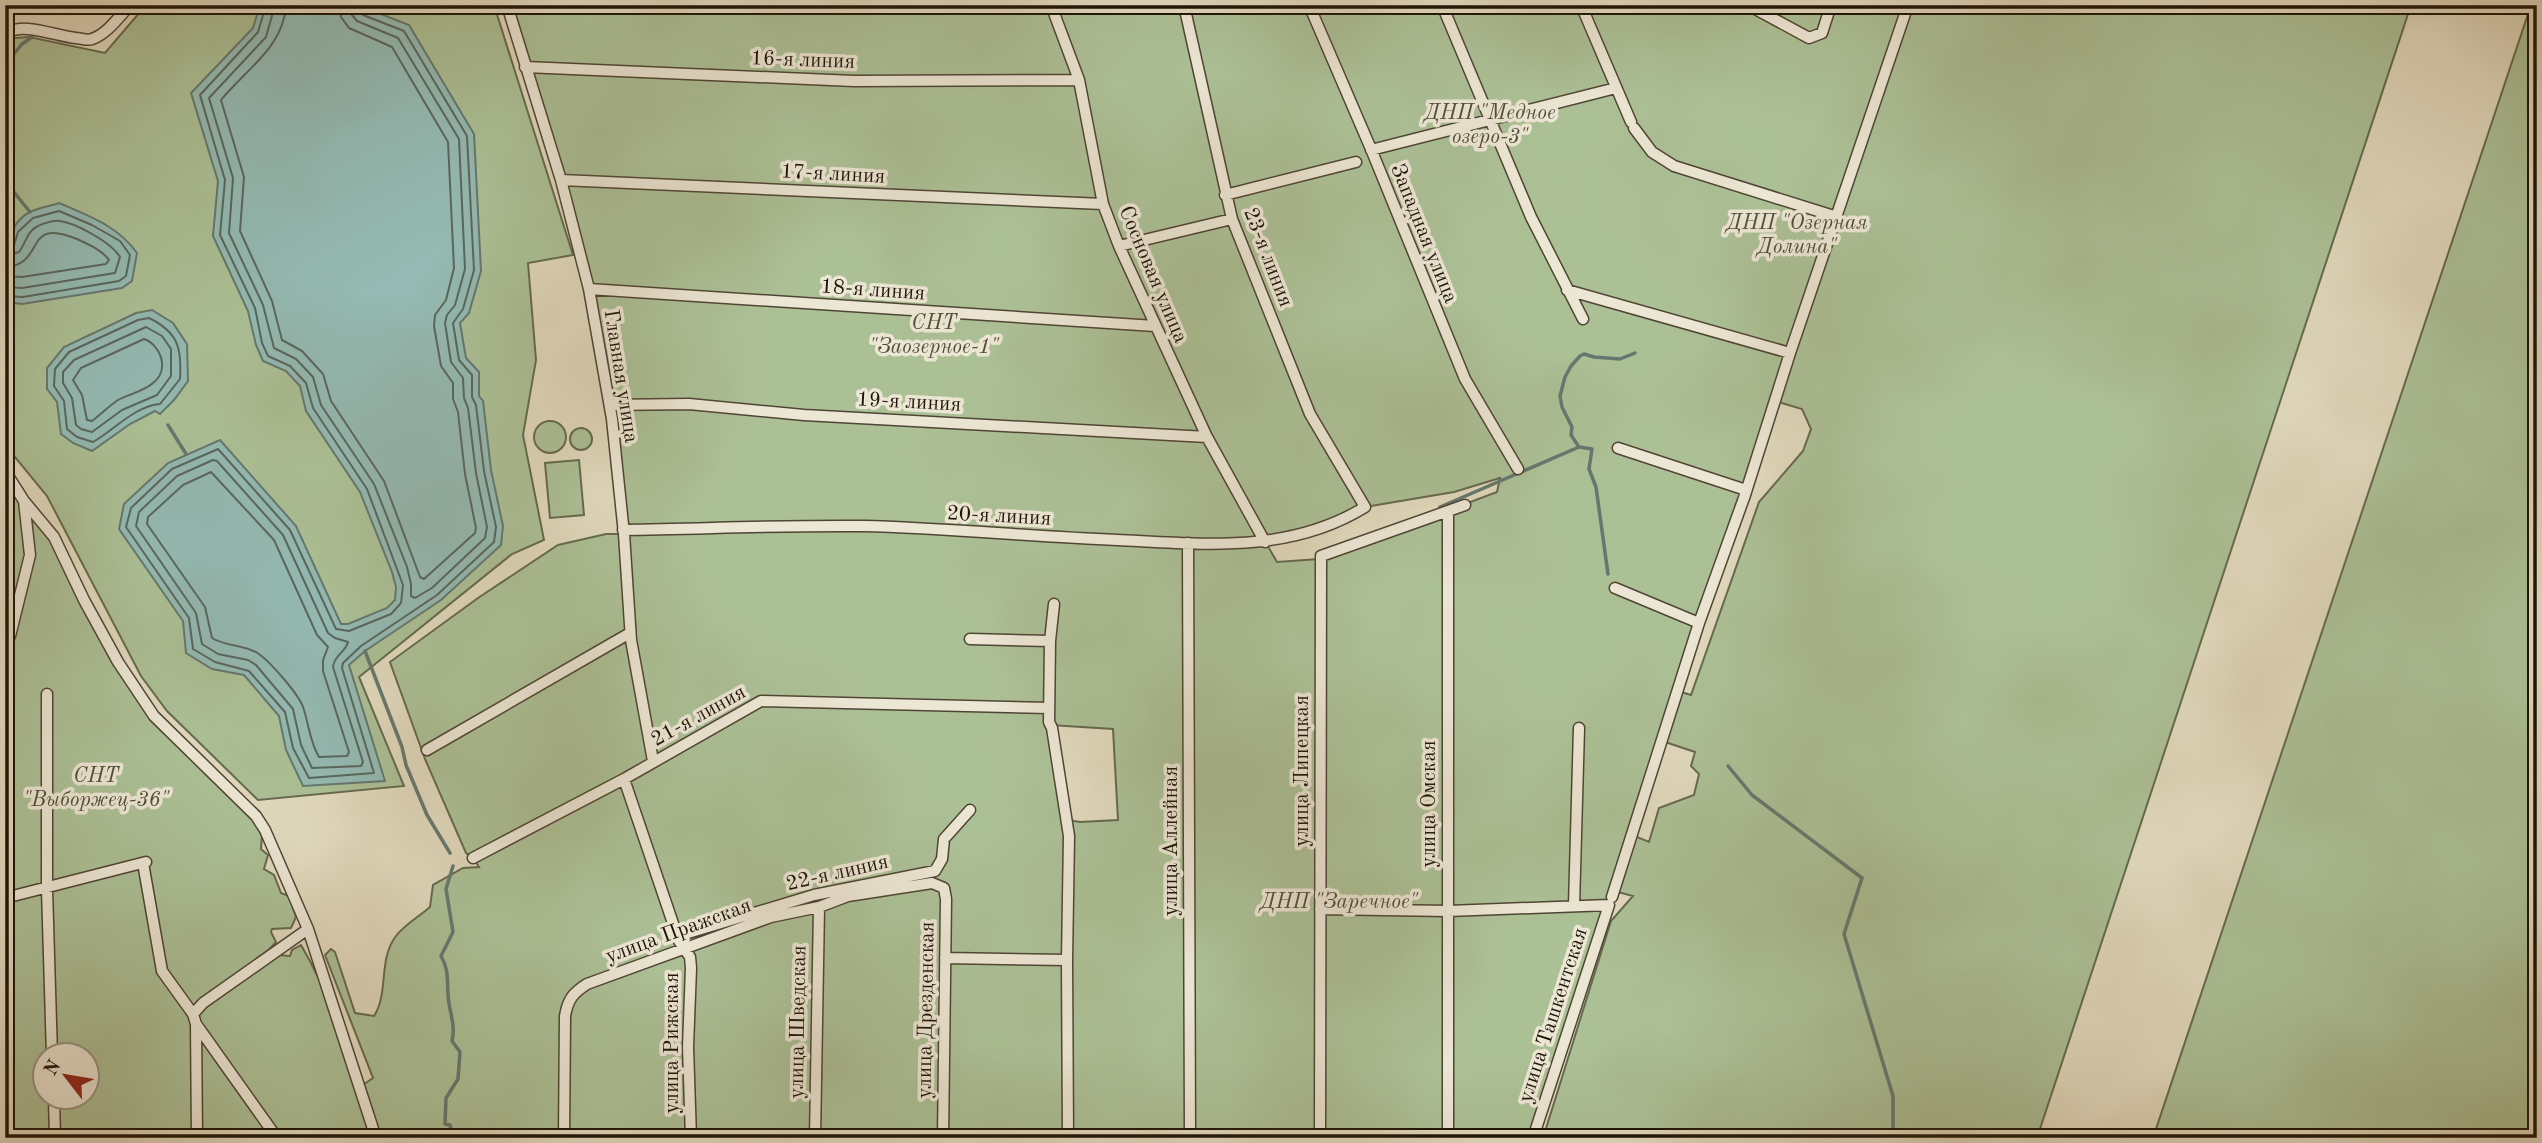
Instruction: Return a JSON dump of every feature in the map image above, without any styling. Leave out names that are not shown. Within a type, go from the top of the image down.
[{"type":"street","points":[[5,34],[25,28],[63,38],[91,40],[110,27],[130,5]]},
{"type":"street","name":"Главная улица","points":[[507,5],[561,180],[589,289],[610,405],[630,633],[653,761]]},
{"type":"street","name":"Сосновая улица","points":[[1051,5],[1079,80],[1103,204],[1119,246],[1207,437],[1265,542]]},
{"type":"street","name":"23-я линия","points":[[1182,5],[1232,219],[1310,414],[1365,507]]},
{"type":"street","name":"Западная улица","points":[[1309,5],[1465,379],[1518,469]]},
{"type":"street","points":[[1442,5],[1531,217],[1583,319]]},
{"type":"street","points":[[1581,5],[1632,125],[1652,152],[1674,166],[1837,218]]},
{"type":"street","points":[[1748,5],[1810,38],[1822,33],[1831,5]]},
{"type":"street","name":"улица Ташкентская","points":[[1533,1138],[1699,623],[1908,5]]},
{"type":"street","name":"16-я линия","points":[[525,67],[854,81],[1079,80]]},
{"type":"street","points":[[1371,150],[1616,88]]},
{"type":"street","points":[[1225,195],[1356,162]]},
{"type":"street","name":"17-я линия","points":[[561,180],[1103,204]]},
{"type":"street","points":[[1119,246],[1232,219]]},
{"type":"street","name":"18-я линия","points":[[589,289],[1155,326]]},
{"type":"street","points":[[1567,290],[1790,353]]},
{"type":"street","name":"19-я линия","points":[[610,405],[688,404],[804,415],[1207,437]]},
{"type":"street","points":[[1618,448],[1746,490]]},
{"type":"street","points":[[5,471],[24,501],[54,537],[118,663],[154,716],[260,822],[308,929],[376,1138]]},
{"type":"street","points":[[10,636],[30,555],[24,501]]},
{"type":"street","name":"улица Липецкая","points":[[1320,1138],[1321,556],[1465,505]]},
{"type":"street","name":"20-я линия","points":[[623,530],[863,526],[1188,543],[1265,542],[1329,527],[1365,507]]},
{"type":"street","name":"улица Омская","points":[[1448,512],[1448,1138]]},
{"type":"street","name":"улица Аллейная","points":[[1188,543],[1190,1138]]},
{"type":"street","points":[[1615,588],[1699,623]]},
{"type":"street","points":[[1054,604],[1050,641],[1049,722],[1069,836],[1068,1138]]},
{"type":"street","points":[[427,750],[630,633]]},
{"type":"street","points":[[970,639],[1050,641]]},
{"type":"street","points":[[47,694],[47,888],[52,1042]]},
{"type":"street","name":"21-я линия","points":[[474,858],[624,779],[761,701],[1049,708]]},
{"type":"street","points":[[1574,906],[1579,727]]},
{"type":"street","name":"улица Рижская","points":[[624,779],[678,936],[690,957],[688,1047],[691,1138]]},
{"type":"street","name":"22-я линия","points":[[678,936],[814,895],[935,871],[942,859],[944,839],[970,810]]},
{"type":"street","points":[[5,898],[145,862],[162,971],[277,1138]]},
{"type":"street","name":"улица Пражская","points":[[564,1138],[565,1016],[570,996],[587,984],[771,917],[865,893],[932,883],[941,885]]},
{"type":"street","name":"улица Дрезденская","points":[[941,885],[946,900],[943,1138]]},
{"type":"street","points":[[1320,909],[1448,911],[1574,906],[1610,901]]},
{"type":"street","name":"улица Шведская","points":[[815,1138],[818,907]]},
{"type":"street","points":[[197,1138],[194,1019],[204,1003],[308,929]]},
{"type":"street","points":[[945,958],[1067,960]]},
{"type":"street","points":[[54,1112],[55,1138]]},
{"type":"green space","points":[[146,5],[494,5],[573,255],[528,263],[536,360],[523,435],[544,540],[512,554],[359,677],[404,786],[258,800],[167,711],[141,676],[47,496],[5,445],[5,47],[15,38],[29,37],[105,53]]},
{"type":"green space","points":[[507,5],[2411,5],[2037,1138],[1543,1138],[1611,921],[1633,896],[1614,891],[1533,1138],[375,1138],[360,1087],[373,1078],[325,955],[331,949],[335,952],[355,1013],[374,1016],[379,1007],[387,955],[396,936],[430,907],[433,885],[463,868],[479,867],[466,853],[425,759],[390,662],[478,598],[558,545],[606,534],[624,534],[589,289]],"holes":[[[1775,401],[1802,409],[1811,429],[1803,451],[1759,502],[1691,695],[1678,691]],[[1500,478],[1497,492],[1319,559],[1277,562],[1266,543],[1365,507],[1454,492]],[[1050,725],[1113,729],[1118,820],[1068,820]],[[1662,741],[1695,752],[1691,766],[1699,774],[1694,795],[1659,808],[1649,842],[1632,835]]]},
{"type":"green space","points":[[2531,5],[2537,5],[2537,1138],[2153,1138]]},
{"type":"green space","points":[[550,421],[561,426],[566,437],[561,448],[550,453],[539,448],[534,437],[539,426]]},
{"type":"green space","points":[[581,428],[589,431],[592,439],[589,447],[581,450],[573,447],[570,439],[573,431]]},
{"type":"green space","points":[[579,460],[584,515],[550,518],[545,463]]},
{"type":"green space","name":"СНТ \"Выборжец-36\"","points":[[5,471],[42,521],[84,600],[154,716],[253,818],[262,836],[261,849],[268,855],[264,869],[274,875],[281,893],[289,896],[296,917],[291,928],[272,929],[276,942],[265,954],[290,956],[292,950],[301,945],[334,1014],[371,1138],[5,1138]]},
{"type":"water","points":[[260,5],[358,5],[409,25],[474,134],[481,271],[469,313],[460,323],[466,358],[479,372],[479,396],[483,401],[491,470],[503,526],[501,545],[441,600],[365,651],[349,665],[385,781],[303,786],[286,750],[279,716],[244,675],[212,669],[186,653],[183,621],[119,529],[124,504],[168,463],[220,440],[296,526],[341,624],[348,624],[387,608],[395,600],[396,587],[392,572],[360,492],[306,411],[300,386],[286,371],[263,361],[256,345],[248,311],[213,236],[218,181],[191,93],[253,28]]},
{"type":"water","points":[[59,203],[102,223],[129,244],[137,253],[132,281],[122,288],[22,304],[5,302],[6,251],[14,227],[32,211]]},
{"type":"water","points":[[152,310],[173,323],[187,344],[188,381],[160,414],[155,411],[130,424],[92,451],[73,443],[61,434],[57,402],[47,389],[47,368],[64,347],[136,313]]},
{"type":"waterway","points":[[5,65],[22,44],[32,37]]},
{"type":"waterway","points":[[5,181],[30,212]]},
{"type":"waterway","points":[[1608,574],[1596,487],[1589,469],[1592,449],[1579,447],[1571,435],[1572,427],[1562,407],[1560,396],[1565,377],[1580,356],[1584,354],[1620,359],[1635,353]]},
{"type":"waterway","points":[[168,425],[186,454]]},
{"type":"waterway","points":[[1440,507],[1579,447]]},
{"type":"waterway","points":[[365,651],[427,815],[450,853]]},
{"type":"waterway","points":[[1728,766],[1752,795],[1862,878],[1844,934],[1893,1096],[1893,1138]]},
{"type":"waterway","points":[[453,866],[446,889],[453,932],[441,956],[447,975],[452,1041],[460,1052],[458,1079],[446,1098],[445,1124],[450,1125],[453,1138]]},
{"type":"park label","name":"ДНП \"Медное озеро-3\"","points":[[1490,124]]},
{"type":"park label","name":"ДНП \"Озерная Долина\"","points":[[1797,234]]},
{"type":"park label","name":"СНТ \"Заозерное-1\"","points":[[934,334]]},
{"type":"park label","name":"ДНП \"Заречное\"","points":[[1339,901]]}]
